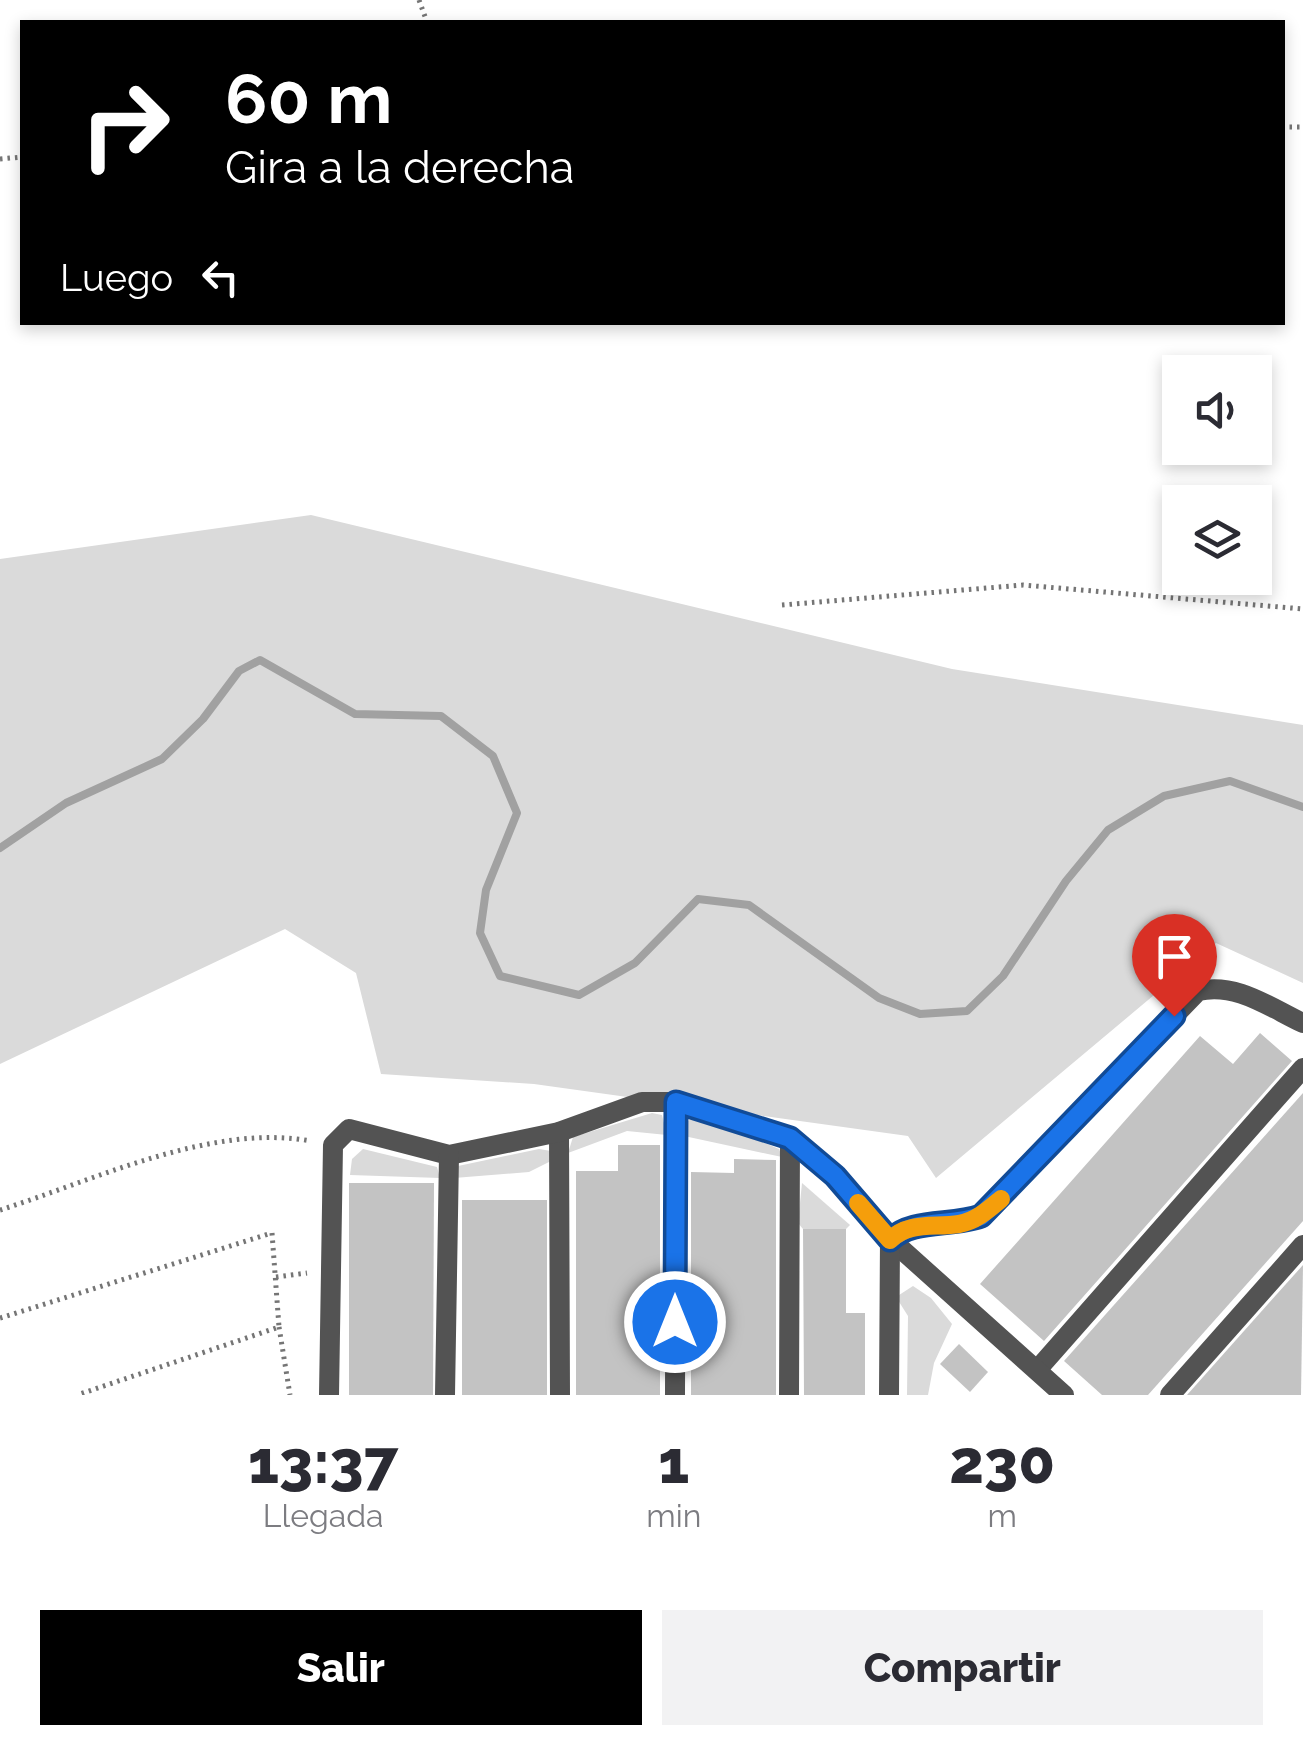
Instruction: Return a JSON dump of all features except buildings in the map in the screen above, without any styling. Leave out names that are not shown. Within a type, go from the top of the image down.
[{"type":"street","points":[[890,1240],[909,1227],[962,1224],[981,1216],[1198,990],[1218,986],[1233,989],[1303,1023]]},
{"type":"street","points":[[1036,1370],[1303,1068]]},
{"type":"street","points":[[329,1395],[334,1145],[350,1130],[449,1156],[558,1132],[642,1102],[676,1102],[790,1138],[835,1176],[890,1240],[1064,1395]]},
{"type":"street","points":[[675,1395],[676,1102]]},
{"type":"street","points":[[558,1132],[560,1395]]},
{"type":"street","points":[[789,1395],[790,1138]]},
{"type":"street","points":[[445,1395],[449,1156]]},
{"type":"street","points":[[889,1395],[890,1240]]},
{"type":"street","points":[[1170,1395],[1303,1244]]},
{"type":"path","points":[[782,605],[1024,585],[1303,609]]},
{"type":"path","points":[[0,1210],[220,1140],[278,1135],[334,1145]]},
{"type":"path","points":[[0,1318],[272,1233],[279,1327],[290,1395]]},
{"type":"path","points":[[276,1278],[331,1269]]},
{"type":"path","points":[[76,1395],[279,1327]]},
{"type":"shaded area","points":[[311,515],[952,669],[1303,725],[1303,983],[1216,943],[936,1178],[908,1136],[534,1084],[381,1074],[356,973],[285,929],[0,1064],[0,559]]},
{"type":"shaded area","points":[[652,1113],[662,1115],[667,1135],[627,1131],[568,1153],[573,1137]]},
{"type":"shaded area","points":[[699,1115],[779,1149],[782,1157],[684,1136],[686,1122]]},
{"type":"shaded area","points":[[363,1149],[437,1167],[440,1178],[350,1175],[352,1159]]},
{"type":"shaded area","points":[[539,1149],[551,1151],[553,1160],[529,1172],[454,1178],[458,1166]]},
{"type":"shaded area","points":[[802,1183],[850,1225],[846,1229],[803,1229],[798,1223]]},
{"type":"shaded area","points":[[913,1286],[931,1298],[952,1324],[934,1363],[928,1395],[907,1395],[908,1316],[896,1297]]},
{"type":"waterway","points":[[0,848],[66,803],[162,759],[203,719],[239,671],[260,660],[355,714],[441,716],[493,756],[517,813],[486,890],[480,933],[500,976],[579,995],[635,963],[698,899],[749,905],[879,998],[920,1014],[967,1011],[1003,976],[1066,881],[1108,830],[1164,796],[1230,781],[1303,807]]},
{"type":"slow traffic","points":[[858,1203],[890,1240],[909,1227],[962,1224],[981,1216],[1001,1199]]},
{"type":"route","points":[[675,1322],[676,1102],[790,1138],[835,1176],[890,1240],[909,1227],[962,1224],[981,1216],[1005,1196],[1174,1016]]}]
